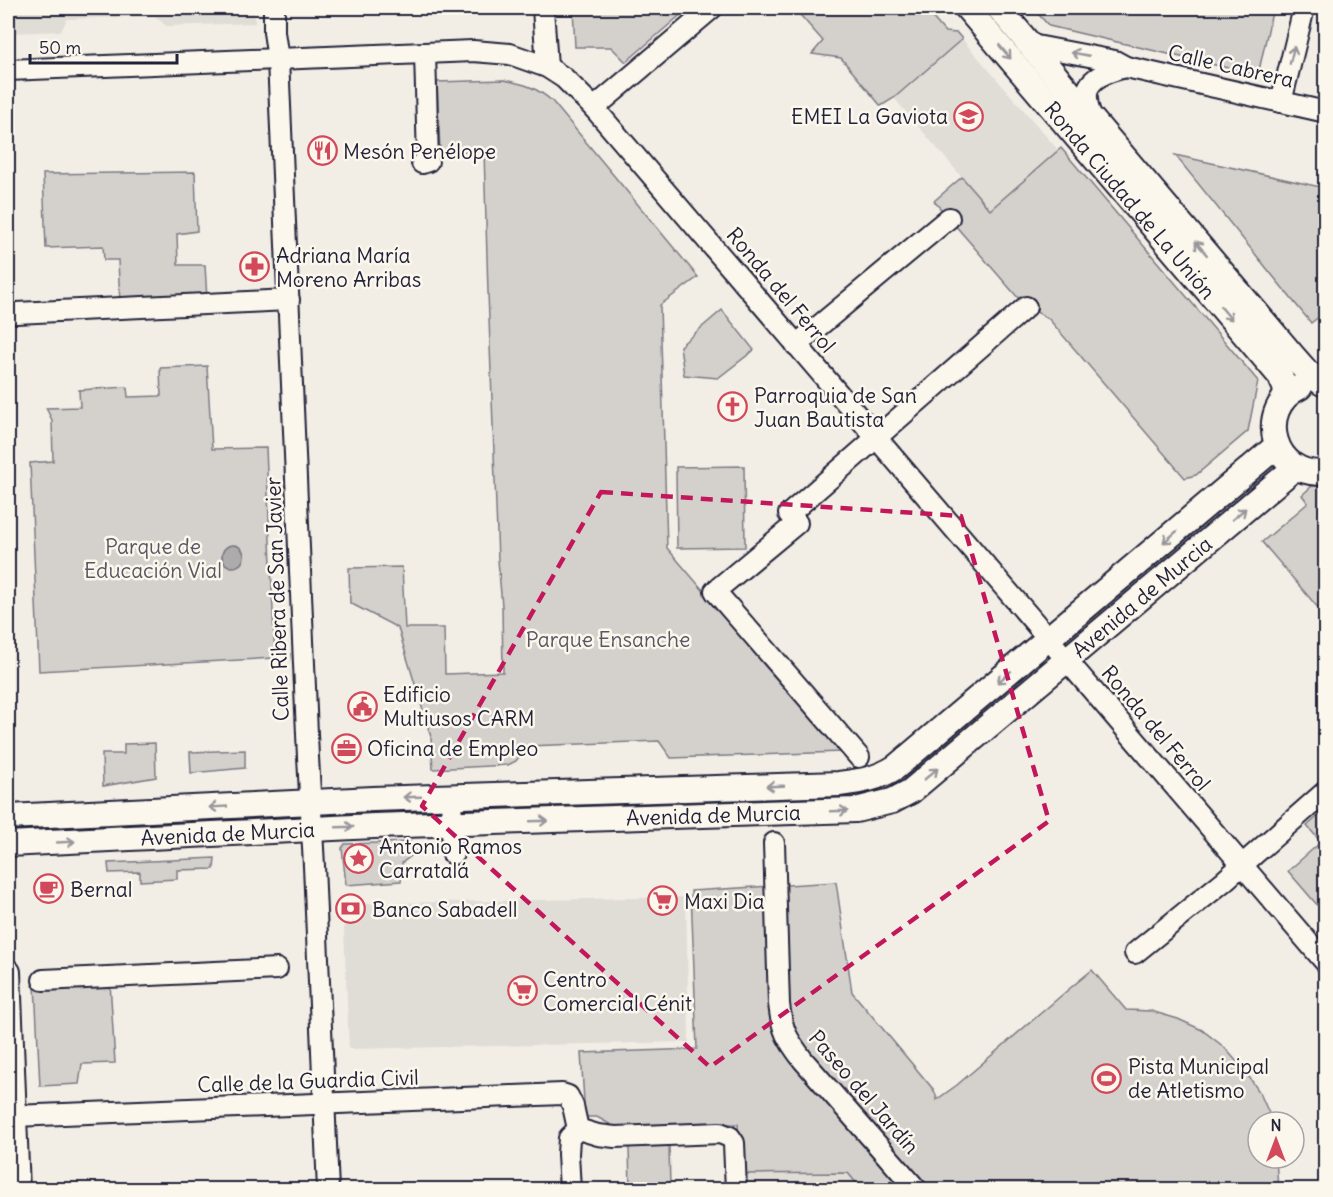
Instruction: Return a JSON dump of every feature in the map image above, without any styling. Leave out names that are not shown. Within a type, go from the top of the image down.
[{"type":"main road","name":"Ronda Ciudad de La Unión","points":[[967,8],[1280,376],[1286,396]]},
{"type":"main road","name":"Ronda Ciudad de La Unión","points":[[999,8],[1306,372],[1324,383]]},
{"type":"main road","points":[[1324,383],[1296,388],[1286,396],[1274,418],[1273,430],[1276,443],[1289,462],[1309,472],[1326,472]]},
{"type":"main road","name":"Avenida de Murcia","points":[[8,817],[451,796],[839,784],[864,781],[883,775],[896,767],[1271,451],[1276,443]]},
{"type":"main road","name":"Avenida de Murcia","points":[[8,844],[312,829],[841,811],[872,807],[892,801],[911,791],[1292,470],[1299,469]]},
{"type":"main road","points":[[8,972],[17,1190]]},
{"type":"street","name":"Calle Ribera de San Javier","points":[[274,8],[328,1190]]},
{"type":"street","points":[[543,8],[547,67]]},
{"type":"street","points":[[594,108],[712,8]]},
{"type":"street","points":[[1281,102],[1304,8]]},
{"type":"street","name":"Calle Cabrera","points":[[1031,45],[1115,61],[1126,67],[1326,112]]},
{"type":"street","name":"Ronda del Ferrol","points":[[8,70],[473,51],[510,54],[547,67],[564,78],[594,108],[1326,963]]},
{"type":"street","points":[[422,163],[428,161],[424,53]]},
{"type":"street","points":[[1091,118],[1087,97],[1089,86],[1095,79],[1113,70],[1126,67]]},
{"type":"street","points":[[796,345],[949,218]]},
{"type":"street","points":[[16,313],[289,300]]},
{"type":"street","points":[[859,757],[715,591],[796,523],[789,513],[1026,307]]},
{"type":"street","points":[[1135,953],[1242,865],[1326,791]]},
{"type":"street","points":[[451,796],[453,854]]},
{"type":"street","name":"Paseo del Jardín","points":[[774,843],[779,1004],[781,1024],[788,1041],[917,1190]]},
{"type":"street","points":[[43,980],[277,969]]},
{"type":"street","name":"Calle de la Guardia Civil","points":[[14,1116],[562,1094],[568,1096],[573,1106],[578,1129]]},
{"type":"street","points":[[570,1190],[569,1138],[578,1129],[615,1137],[720,1133],[730,1137],[734,1143],[736,1190]]},
{"type":"highlighted area","points":[[601,492],[961,516],[1049,821],[710,1067],[422,806]]},
{"type":"shaded area","points":[[8,8],[254,8],[255,23],[166,26],[155,16],[67,19],[61,31],[8,33]]},
{"type":"shaded area","name":"EMEI La Gaviota","points":[[962,39],[1059,151],[990,210],[894,98]]},
{"type":"shaded area","points":[[233,545],[241,548],[244,556],[241,564],[233,567],[225,564],[222,556],[225,548]]},
{"type":"shaded area","name":"Centro Comercial Cénit","points":[[686,897],[689,1042],[349,1049],[343,904]]},
{"type":"shaded area","points":[[848,1173],[862,1189],[742,1189],[741,1174]]},
{"type":"green space","points":[[573,8],[685,8],[685,11],[626,62],[611,47],[575,47]]},
{"type":"green space","points":[[794,8],[924,8],[945,32],[957,33],[962,39],[894,98],[881,106],[841,58],[812,54],[823,41]]},
{"type":"green space","points":[[1033,8],[1273,8],[1258,75],[1049,26]]},
{"type":"green space","name":"Parque Ensanche","points":[[504,80],[530,87],[552,101],[698,277],[660,305],[667,548],[841,752],[671,758],[659,741],[527,746],[516,761],[508,765],[433,769],[431,737],[398,628],[350,603],[349,568],[402,567],[405,628],[444,628],[445,674],[503,672],[484,151],[440,152],[437,82]]},
{"type":"green space","points":[[1061,148],[1258,381],[1248,431],[1196,475],[1185,478],[1048,318],[1026,307],[934,201],[962,177],[990,210]]},
{"type":"green space","points":[[1175,155],[1325,188],[1325,312],[1311,323]]},
{"type":"green space","points":[[195,172],[197,231],[177,234],[178,265],[205,265],[207,300],[120,304],[118,260],[104,260],[103,246],[46,248],[43,174]]},
{"type":"green space","points":[[722,310],[754,350],[718,378],[684,375],[680,346]]},
{"type":"green space","name":"Parque de Educación Vial","points":[[207,366],[212,449],[266,448],[275,658],[39,671],[30,463],[53,461],[52,420],[46,408],[80,407],[79,390],[127,387],[128,397],[161,396],[160,368]]},
{"type":"green space","points":[[744,466],[745,547],[677,548],[676,467]]},
{"type":"green space","points":[[1312,486],[1325,486],[1325,616],[1262,542],[1308,503],[1302,495]]},
{"type":"green space","points":[[155,743],[156,777],[103,786],[102,754],[124,754],[124,744]]},
{"type":"green space","points":[[245,750],[245,768],[191,773],[190,752]]},
{"type":"green space","points":[[1325,810],[1325,914],[1288,871],[1321,842],[1307,826]]},
{"type":"green space","points":[[410,842],[416,852],[402,863],[401,881],[346,885],[342,848],[345,844]]},
{"type":"green space","points":[[215,858],[214,869],[177,870],[177,879],[140,881],[140,872],[109,873],[108,863]]},
{"type":"green space","points":[[836,882],[852,992],[933,1089],[936,1100],[957,1085],[1092,970],[1126,1010],[1151,1011],[1178,1019],[1202,1030],[1224,1047],[1245,1071],[1260,1093],[1267,1110],[1246,1110],[1246,1170],[1277,1170],[1278,1189],[862,1190],[848,1173],[741,1174],[738,1124],[613,1126],[597,1117],[585,1117],[581,1053],[697,1049],[691,891]]},
{"type":"green space","points":[[110,982],[115,1063],[82,1064],[79,1084],[40,1086],[35,985]]},
{"type":"green space","points":[[669,1146],[670,1188],[630,1189],[629,1147]]},
{"type":"place","name":"EMEI La Gaviota","points":[[969,116]]},
{"type":"place","name":"Mesón Penélope","points":[[322,151]]},
{"type":"place","name":"Adriana María Moreno Arribas","points":[[255,267]]},
{"type":"place","name":"Parroquia de San Juan Bautista","points":[[733,407]]},
{"type":"place","name":"Edificio Multiusos CARM","points":[[362,706]]},
{"type":"place","name":"Oficina de Empleo","points":[[346,748]]},
{"type":"place","name":"Antonio Ramos Carratalá","points":[[358,858]]},
{"type":"place","name":"Bernal","points":[[49,889]]},
{"type":"place","name":"Maxi Dia","points":[[663,901]]},
{"type":"place","name":"Banco Sabadell","points":[[351,909]]},
{"type":"place","name":"Centro Comercial Cénit","points":[[522,991]]},
{"type":"place","name":"Pista Municipal de Atletismo","points":[[1107,1078]]}]
